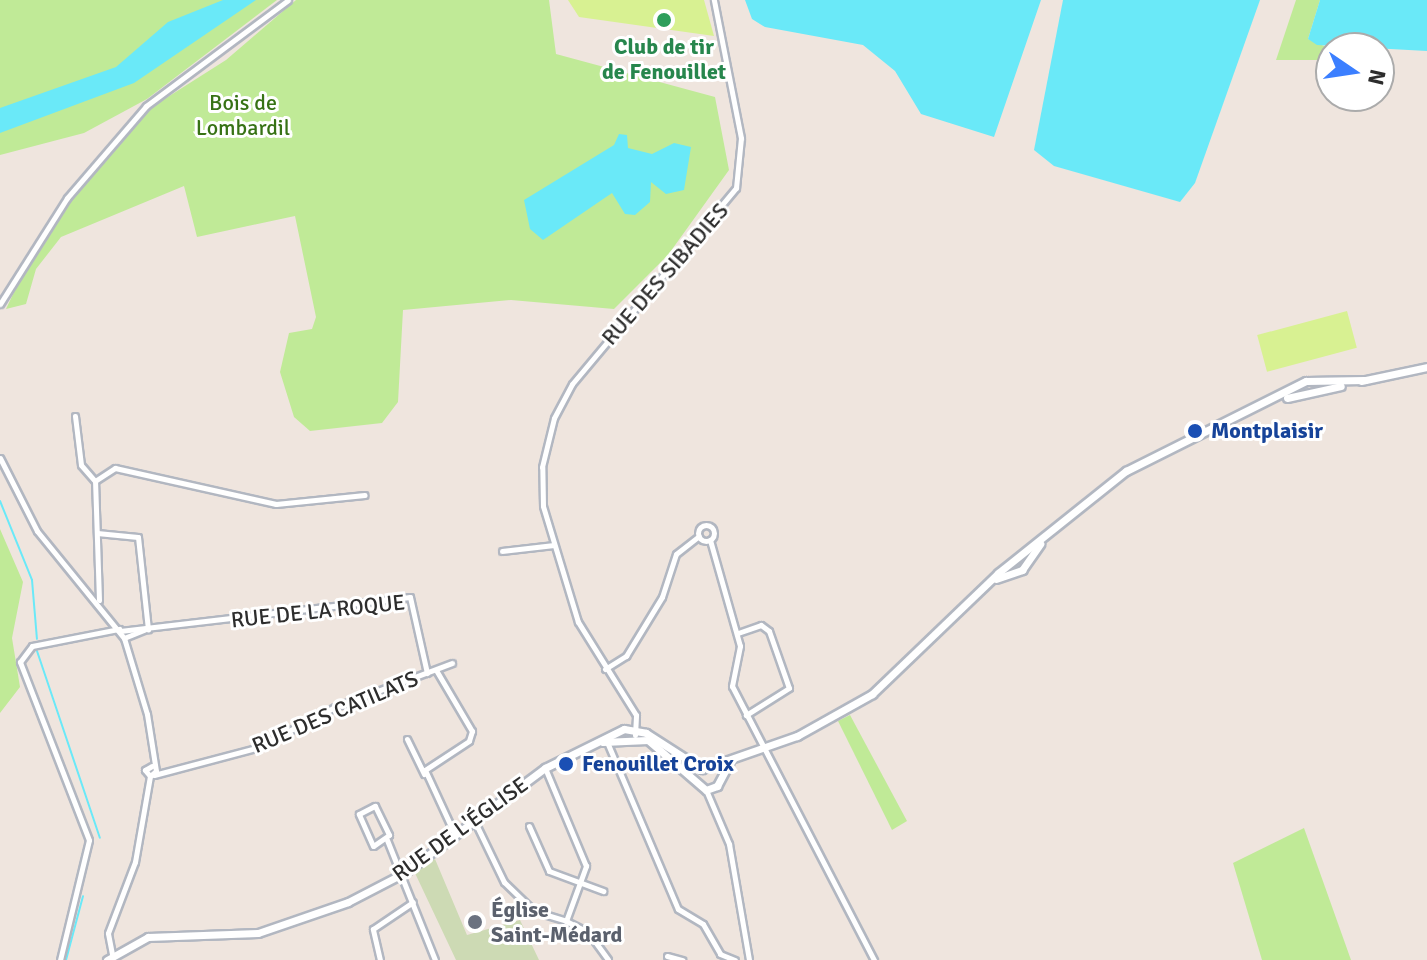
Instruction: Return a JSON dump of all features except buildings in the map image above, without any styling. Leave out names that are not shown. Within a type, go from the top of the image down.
[{"type":"main road","points":[[698,782],[707,768],[762,750],[872,694],[988,584],[1126,471],[1306,381],[1365,380],[1427,367]]},
{"type":"main road","points":[[635,731],[706,790],[719,781],[731,760]]},
{"type":"main road","points":[[635,731],[707,768],[719,781]]},
{"type":"main road","name":"RUE DE L'ÉGLISE","points":[[109,957],[148,937],[241,935],[286,925],[404,873],[545,768],[583,749],[635,731]]},
{"type":"street","points":[[0,304],[67,198],[146,106],[288,0]]},
{"type":"street","name":"RUE DES SIBADIES","points":[[635,731],[631,708],[581,632],[554,545],[541,488],[548,436],[562,401],[647,290],[716,220],[740,174],[738,114],[714,0]]},
{"type":"street","points":[[75,416],[81,465],[95,481],[99,600]]},
{"type":"street","points":[[0,458],[37,531],[115,621],[124,638],[147,714],[153,771],[135,862],[108,933],[109,957]]},
{"type":"street","points":[[95,481],[130,467],[276,504],[365,495]]},
{"type":"street","points":[[605,669],[626,656],[662,597],[676,554],[709,525],[710,540],[738,633],[730,677],[762,750],[874,960]]},
{"type":"street","points":[[97,533],[138,537],[148,629]]},
{"type":"street","points":[[699,536],[710,540]]},
{"type":"street","points":[[502,551],[554,545]]},
{"type":"street","name":"RUE DE LA ROQUE","points":[[60,960],[89,840],[20,662],[32,646],[120,630],[410,597],[427,673]]},
{"type":"street","points":[[101,633],[115,621]]},
{"type":"street","points":[[738,633],[761,625],[769,631],[789,688],[746,715]]},
{"type":"street","name":"RUE DE LA ROQUE","points":[[124,638],[148,629]]},
{"type":"street","name":"RUE DES CATILATS","points":[[153,771],[256,748],[312,717],[452,663]]},
{"type":"street","points":[[425,775],[433,758],[472,737],[436,669]]},
{"type":"street","points":[[407,739],[455,835]]},
{"type":"street","points":[[606,741],[678,909],[703,924],[720,954],[735,960]]},
{"type":"street","points":[[545,768],[584,857],[580,883],[566,921]]},
{"type":"street","points":[[719,781],[716,805],[748,960]]},
{"type":"street","points":[[706,790],[716,805]]},
{"type":"street","points":[[387,840],[373,846],[359,814],[375,806],[387,840],[404,873],[435,960]]},
{"type":"street","points":[[474,820],[511,887],[534,911],[588,932],[608,960]]},
{"type":"street","points":[[529,826],[549,871],[603,891]]},
{"type":"street","points":[[380,960],[373,929],[413,902]]},
{"type":"street","points":[[667,956],[682,960]]},
{"type":"green space","points":[[0,0],[277,0],[147,99],[84,133],[0,155]]},
{"type":"green space","name":"Bois de Lombardil","points":[[296,0],[549,0],[556,54],[715,97],[729,170],[668,255],[614,309],[511,300],[403,310],[398,402],[382,423],[310,431],[294,417],[280,372],[289,333],[312,329],[316,317],[295,216],[197,237],[184,186],[61,237],[36,269],[26,304],[6,309],[31,256],[73,195],[152,107],[226,60]]},
{"type":"green space","name":"Club de tir de Fenouillet","points":[[568,0],[704,0],[714,36],[579,17]]},
{"type":"green space","points":[[1296,0],[1320,0],[1308,39],[1315,42],[1315,60],[1276,60]]},
{"type":"green space","points":[[1347,311],[1357,348],[1267,372],[1257,335]]},
{"type":"green space","points":[[0,529],[23,582],[12,638],[20,687],[0,713]]},
{"type":"green space","points":[[850,715],[907,821],[892,830],[838,721]]},
{"type":"green space","points":[[1304,828],[1351,960],[1262,960],[1233,863]]},
{"type":"green space","points":[[435,859],[467,935],[520,920],[539,960],[456,960],[414,871]]},
{"type":"water","points":[[223,0],[256,0],[134,83],[0,133],[0,108],[116,67],[168,22]]},
{"type":"water","points":[[745,0],[1041,0],[994,137],[921,114],[895,71],[863,45],[765,27],[752,19]]},
{"type":"water","points":[[1063,0],[1260,0],[1195,183],[1180,202],[1054,166],[1034,150]]},
{"type":"water","points":[[1320,0],[1427,0],[1427,51],[1395,49],[1395,32],[1315,32],[1315,44],[1308,39]]},
{"type":"water","points":[[619,134],[627,135],[628,148],[652,154],[674,143],[691,147],[684,190],[666,194],[651,182],[650,202],[635,215],[625,214],[612,193],[543,240],[530,229],[524,200],[614,145]]},
{"type":"waterway","points":[[0,501],[32,580],[37,639]]},
{"type":"waterway","points":[[37,651],[100,838]]},
{"type":"waterway","points":[[66,960],[83,896]]},
{"type":"place","name":"Club de tir de Fenouillet","points":[[664,20]]},
{"type":"place","name":"Montplaisir","points":[[1195,431]]},
{"type":"place","name":"Fenouillet Croix","points":[[566,764]]},
{"type":"place","name":"Église Saint-Médard","points":[[475,922]]}]
